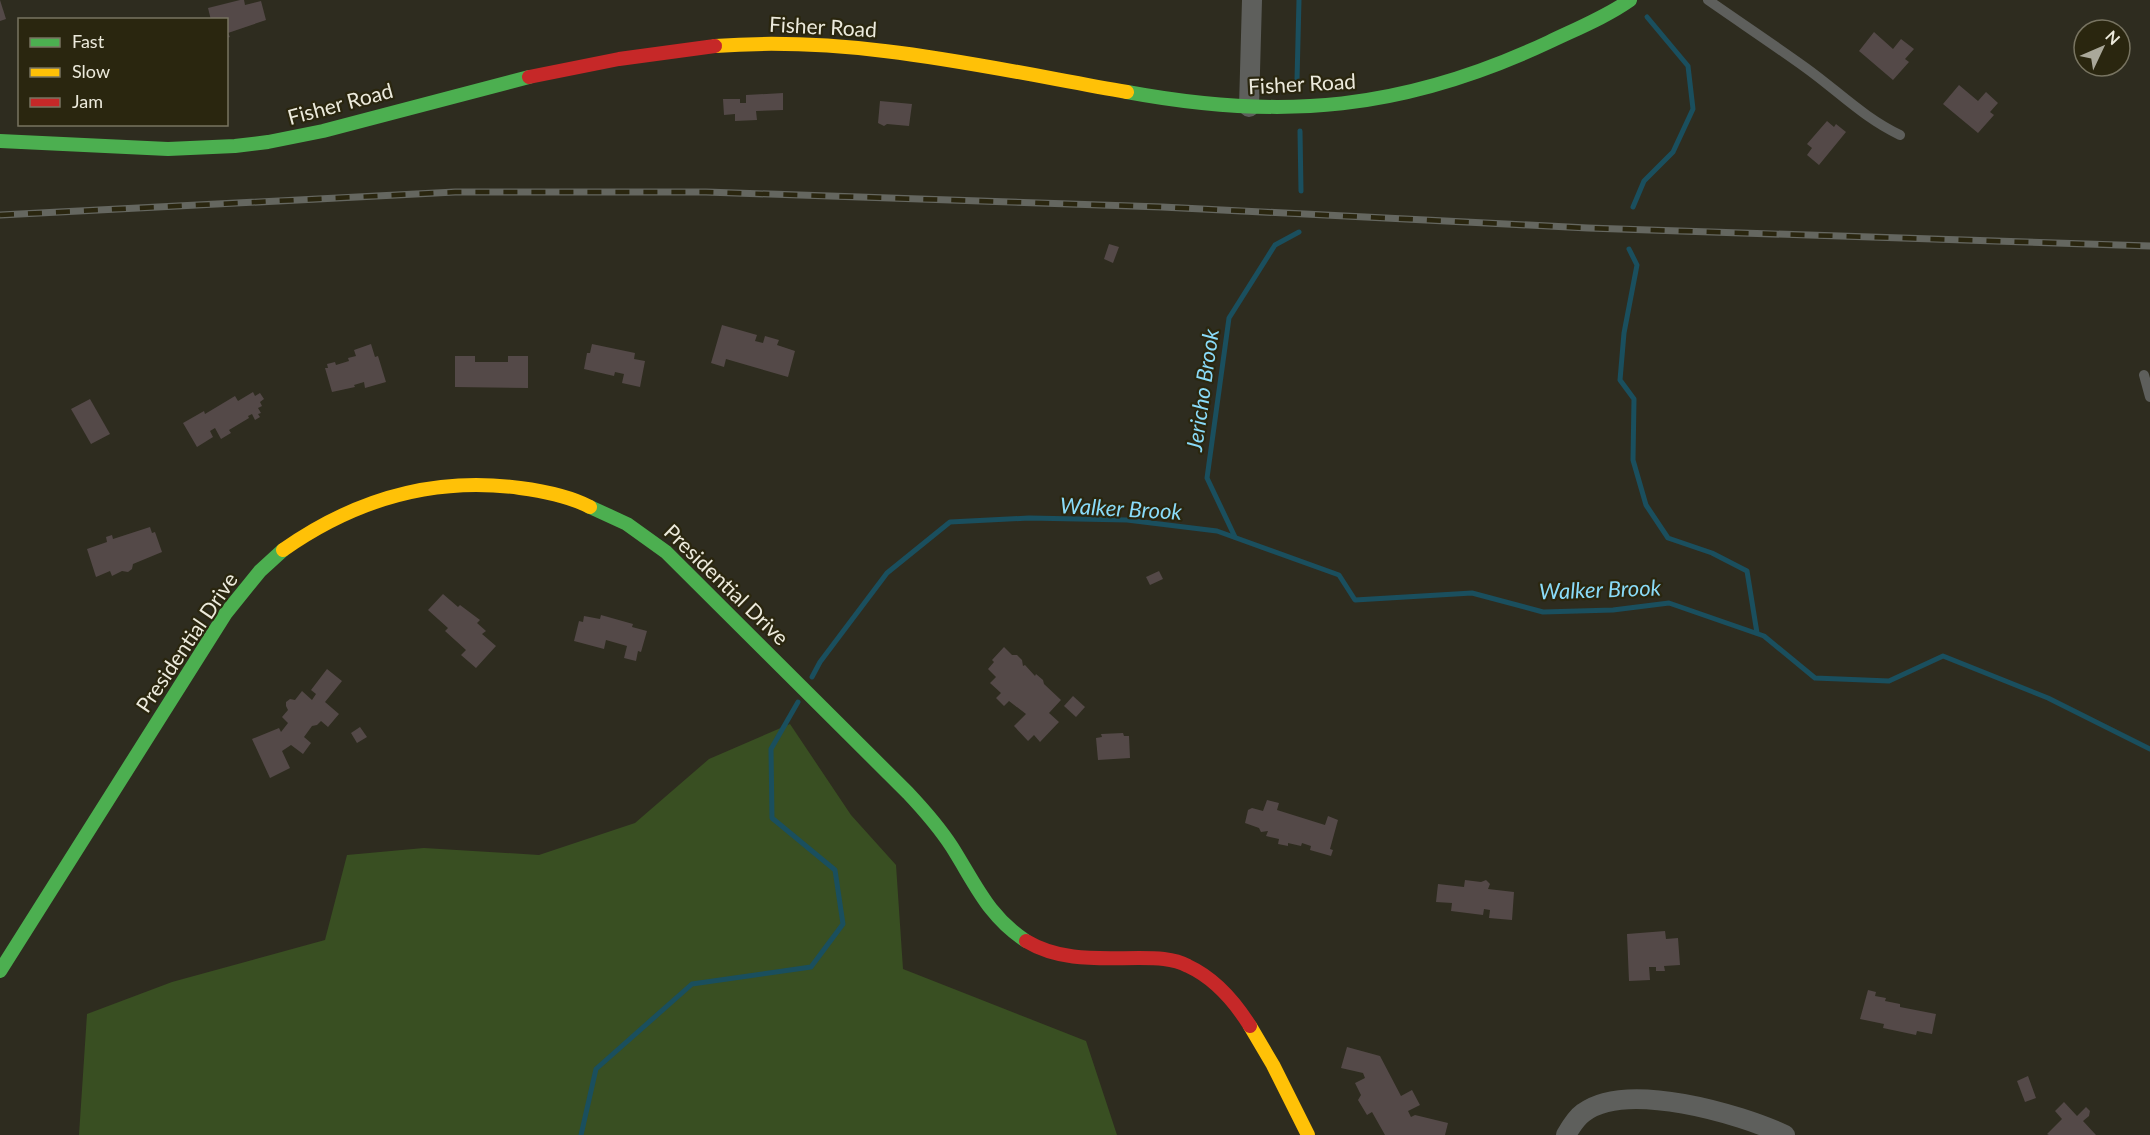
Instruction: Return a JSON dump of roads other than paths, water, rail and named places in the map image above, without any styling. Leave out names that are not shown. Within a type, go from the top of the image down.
[{"type":"street","points":[[1249,107],[1252,0]]},
{"type":"street","name":"Fisher Road","points":[[0,141],[204,149],[267,142],[336,128],[505,82],[657,53],[743,44],[804,44],[881,50],[1014,70],[1153,98],[1249,107],[1301,108],[1362,102],[1410,93],[1468,75],[1522,54],[1630,0]]},
{"type":"street","name":"Presidential Drive","points":[[0,971],[226,614],[244,590],[274,558],[330,520],[368,502],[396,493],[441,485],[526,486],[607,513],[646,534],[666,552],[908,793],[941,831],[988,910],[1004,928],[1054,955],[1088,959],[1171,960],[1191,967],[1215,983],[1244,1014],[1308,1135]]},
{"type":"street","points":[[1566,1135],[1582,1113],[1602,1104],[1637,1099],[1675,1102],[1712,1111],[1785,1135]]},
{"type":"lane","points":[[1708,0],[1808,70],[1855,108],[1900,135]]},
{"type":"lane","points":[[2144,375],[2150,397]]},
{"type":"waterway","name":"Jericho Brook","points":[[1297,80],[1299,0]]},
{"type":"waterway","name":"Jericho Brook","points":[[1633,207],[1644,181],[1673,152],[1693,109],[1688,66],[1647,17]]},
{"type":"waterway","name":"Jericho Brook","points":[[1300,131],[1301,191]]},
{"type":"waterway","name":"Jericho Brook","points":[[1235,537],[1207,478],[1229,318],[1275,245],[1299,232]]},
{"type":"waterway","name":"Jericho Brook","points":[[1629,249],[1637,265],[1624,333],[1620,380],[1634,399],[1633,460],[1646,505],[1668,538],[1712,553],[1747,571],[1757,633]]},
{"type":"waterway","name":"Walker Brook","points":[[812,677],[820,662],[887,573],[950,522],[1029,518],[1127,520],[1217,531],[1339,575],[1355,600],[1472,593],[1543,612],[1613,610],[1669,603],[1764,636],[1815,678],[1889,681],[1943,656],[2048,698],[2150,749]]},
{"type":"waterway","name":"Walker Brook","points":[[581,1135],[596,1069],[692,984],[811,967],[843,924],[835,870],[772,818],[771,749],[798,702]]},
{"type":"railway","points":[[0,215],[455,192],[706,192],[1162,207],[1588,228],[2150,246]]}]
